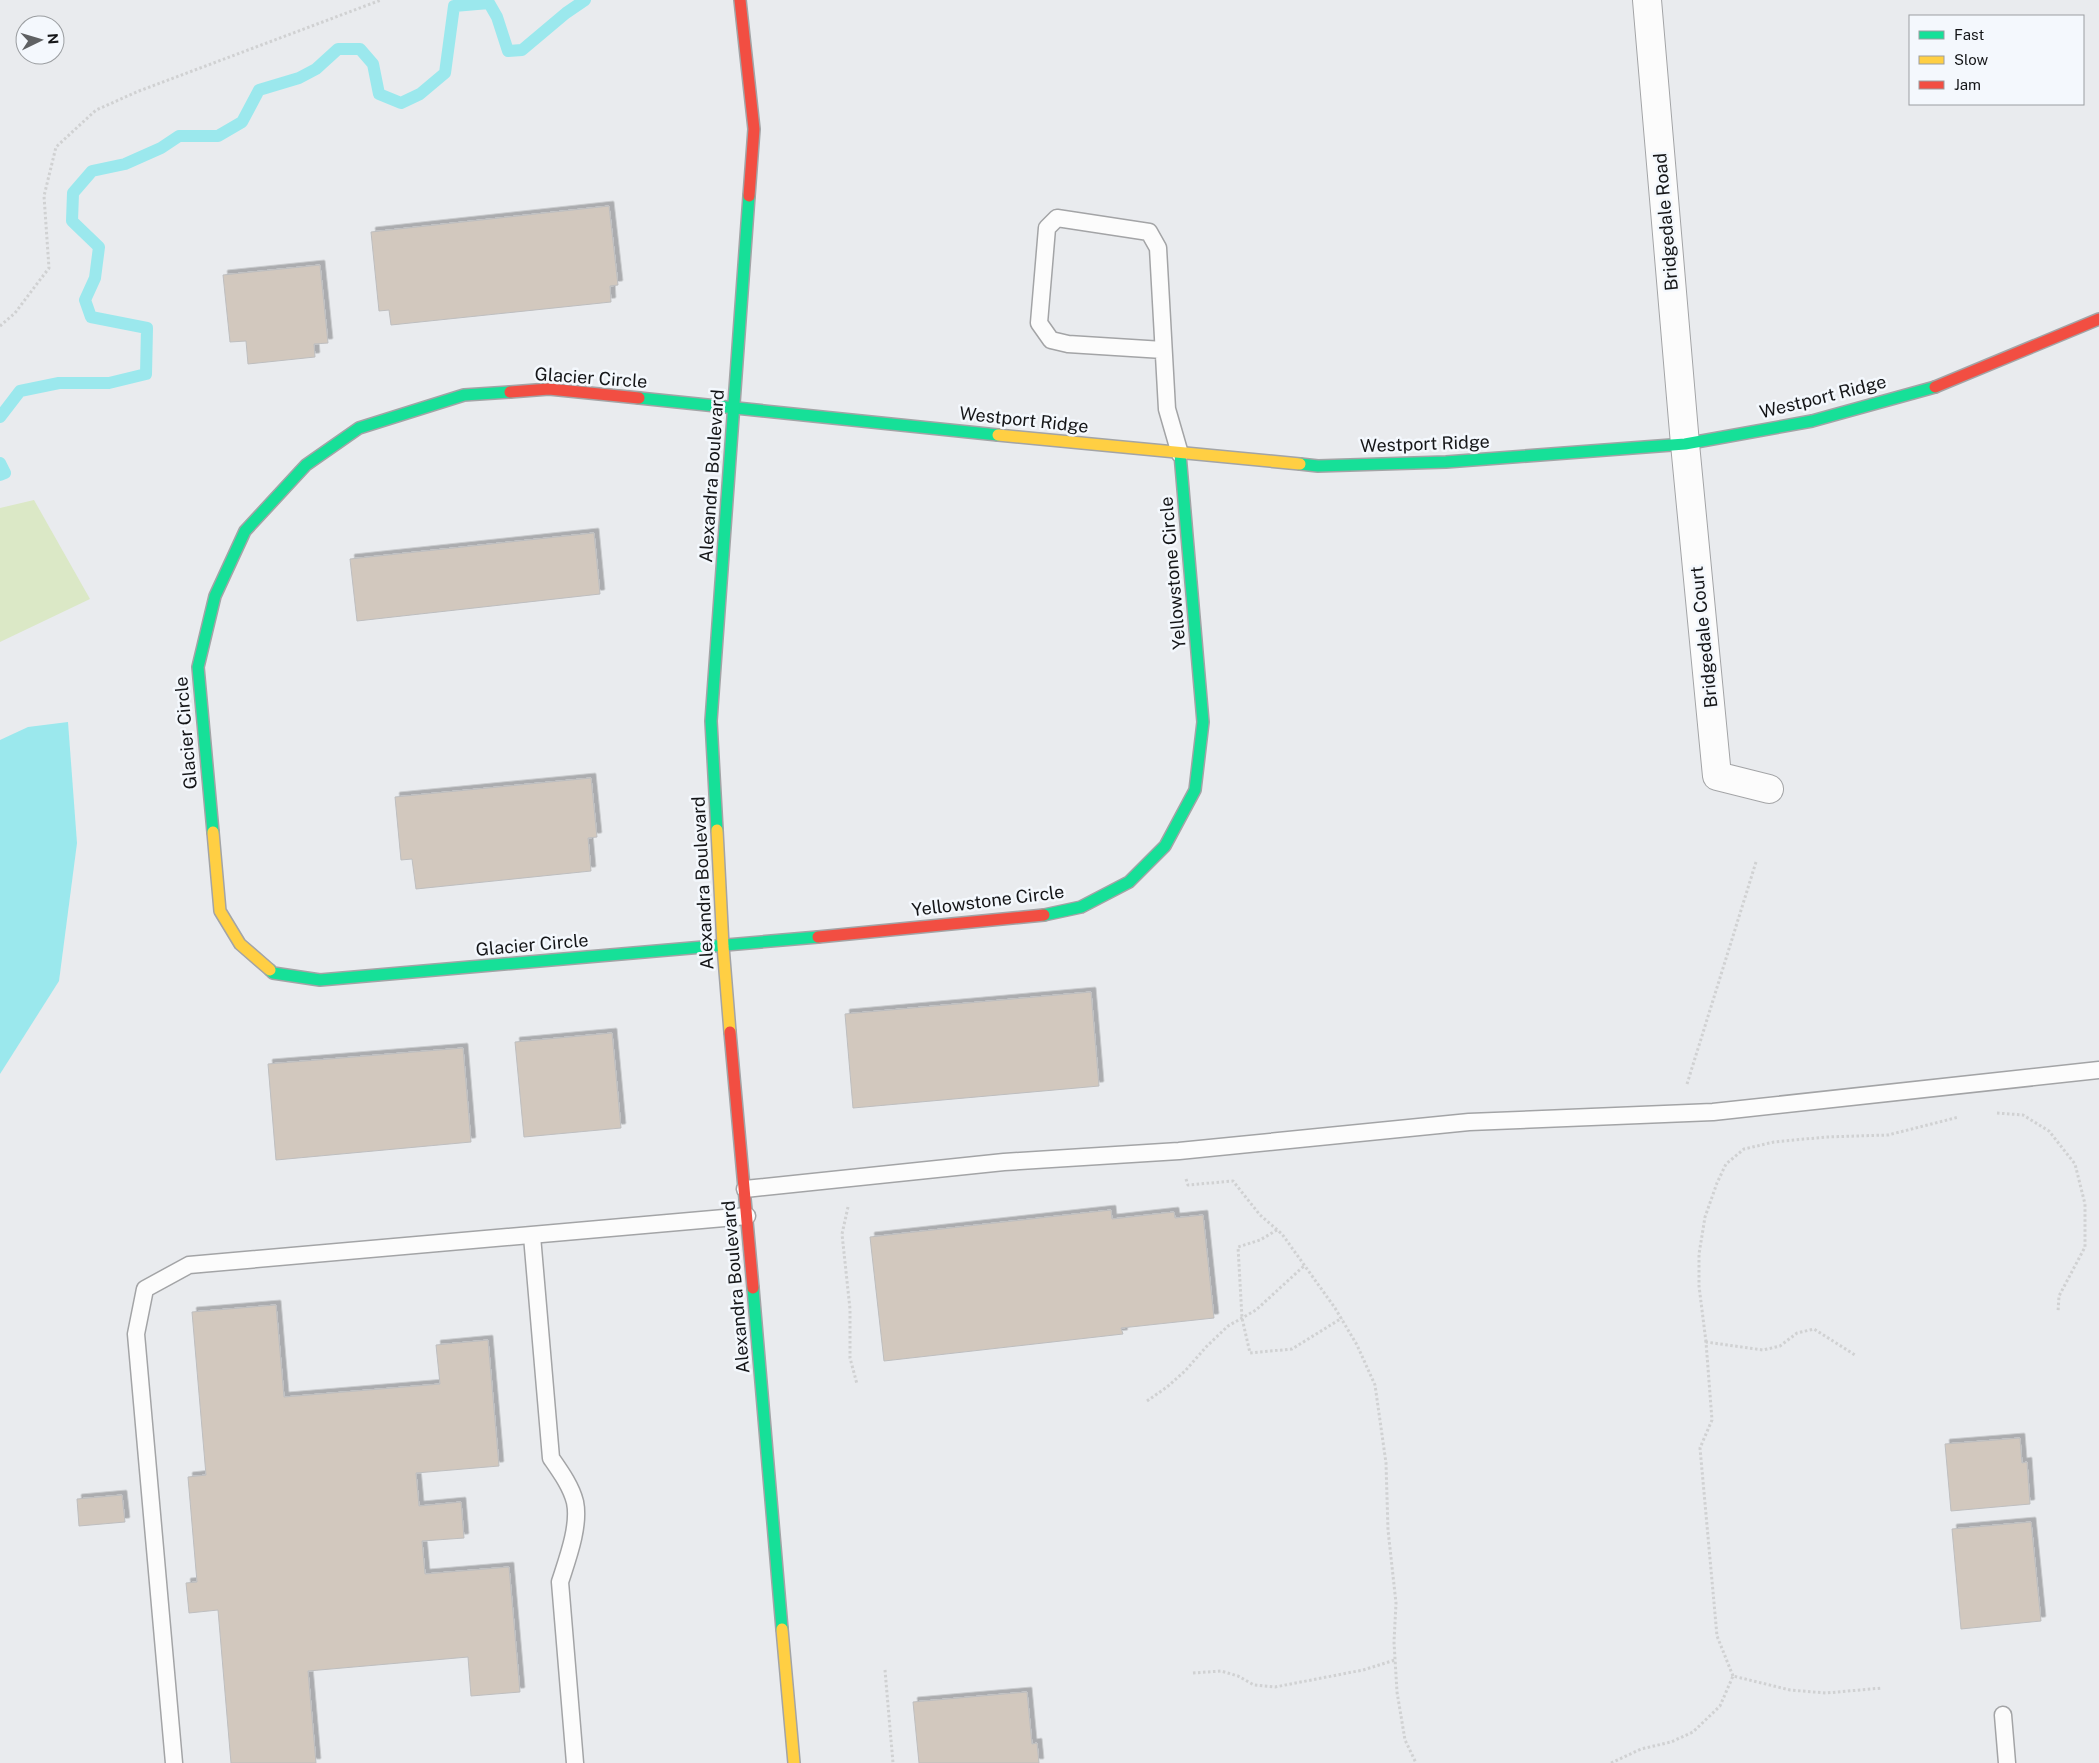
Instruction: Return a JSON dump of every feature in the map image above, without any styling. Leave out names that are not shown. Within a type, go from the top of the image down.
[{"type":"street","name":"Alexandra Boulevard","points":[[740,0],[754,129],[711,721],[723,946],[794,1763]]},
{"type":"street","name":"Bridgedale Road","points":[[1647,0],[1685,444]]},
{"type":"street","name":"Westport Ridge","points":[[735,407],[1180,454],[1318,466],[1446,462],[1685,444],[1812,421],[1933,388],[2099,320]]},
{"type":"street","name":"Glacier Circle","points":[[723,946],[320,980],[273,973],[240,944],[220,911],[198,667],[215,596],[245,531],[306,465],[358,428],[464,395],[549,389],[735,407]]},
{"type":"street","name":"Bridgedale Court","points":[[1685,444],[1718,776],[1768,789]]},
{"type":"street","name":"Yellowstone Circle","points":[[723,946],[1041,916],[1081,907],[1129,882],[1166,846],[1195,790],[1203,722],[1180,454]]},
{"type":"lane","points":[[1163,350],[1068,344],[1051,340],[1039,323],[1047,228],[1057,218],[1149,232],[1158,248],[1167,409],[1180,454]]},
{"type":"lane","points":[[745,1189],[1004,1162],[1179,1151],[1469,1122],[1713,1112],[2099,1070]]},
{"type":"lane","points":[[174,1763],[136,1334],[146,1289],[189,1265],[747,1216]]},
{"type":"lane","points":[[532,1236],[551,1458],[565,1478],[575,1502],[575,1520],[560,1582],[575,1763]]},
{"type":"lane","points":[[2003,1714],[2007,1763]]},
{"type":"path","points":[[0,326],[15,313],[49,268],[44,196],[56,147],[96,110],[139,91],[381,0]]},
{"type":"path","points":[[1678,1113],[1756,862]]},
{"type":"path","points":[[1996,1113],[2024,1115],[2049,1131],[2075,1164],[2085,1204],[2085,1247],[2059,1296],[2058,1312]]},
{"type":"path","points":[[1611,1763],[1641,1749],[1671,1742],[1692,1732],[1720,1706],[1733,1676],[1716,1636],[1700,1448],[1712,1420],[1706,1342],[1699,1286],[1699,1254],[1705,1218],[1717,1183],[1726,1164],[1744,1149],[1774,1142],[1826,1137],[1888,1135],[1960,1117]]},
{"type":"path","points":[[1182,1173],[1188,1185],[1232,1181],[1260,1215],[1277,1230],[1342,1318],[1358,1345],[1375,1385],[1386,1463],[1388,1530],[1396,1603],[1395,1660],[1397,1692],[1406,1740],[1416,1763]]},
{"type":"path","points":[[848,1205],[842,1234],[850,1309],[850,1358],[857,1384]]},
{"type":"path","points":[[1277,1230],[1260,1240],[1238,1247],[1242,1318],[1250,1353],[1292,1349],[1342,1318]]},
{"type":"path","points":[[1147,1400],[1179,1376],[1206,1346],[1228,1326],[1256,1310],[1305,1266]]},
{"type":"path","points":[[1706,1342],[1763,1350],[1780,1346],[1797,1333],[1814,1329],[1855,1355]]},
{"type":"path","points":[[1193,1673],[1222,1671],[1238,1676],[1254,1685],[1275,1687],[1363,1670],[1395,1660]]},
{"type":"path","points":[[885,1670],[893,1763]]},
{"type":"path","points":[[1733,1676],[1790,1690],[1826,1693],[1882,1688]]},
{"type":"green space","points":[[34,500],[90,599],[0,642],[0,508]]},
{"type":"water","points":[[68,722],[77,843],[59,981],[0,1074],[0,740],[28,727]]},
{"type":"building","points":[[609,206],[618,285],[610,286],[611,302],[391,325],[389,310],[379,311],[371,232]]},
{"type":"building","points":[[320,265],[328,343],[314,344],[315,357],[248,364],[246,341],[230,342],[223,275]]},
{"type":"building","points":[[594,533],[600,594],[357,621],[350,559]]},
{"type":"building","points":[[591,778],[597,837],[588,838],[591,871],[416,889],[412,859],[401,860],[395,797]]},
{"type":"building","points":[[1091,992],[1099,1086],[853,1108],[845,1014]]},
{"type":"building","points":[[612,1033],[621,1128],[524,1137],[515,1042]]},
{"type":"building","points":[[463,1048],[471,1142],[276,1160],[268,1064]]},
{"type":"building","points":[[1111,1210],[1112,1219],[1174,1212],[1175,1218],[1203,1215],[1214,1318],[1121,1328],[1123,1334],[884,1361],[870,1237]]},
{"type":"building","points":[[276,1305],[284,1397],[440,1384],[436,1345],[488,1340],[499,1466],[416,1473],[419,1506],[461,1502],[464,1538],[422,1541],[425,1574],[509,1567],[520,1692],[471,1696],[468,1657],[308,1671],[316,1763],[231,1763],[218,1610],[189,1613],[186,1583],[197,1582],[188,1477],[206,1475],[192,1312]]},
{"type":"building","points":[[2020,1438],[2022,1463],[2027,1462],[2030,1504],[1951,1511],[1945,1444]]},
{"type":"building","points":[[122,1495],[125,1522],[79,1526],[77,1499]]},
{"type":"building","points":[[2031,1522],[2041,1621],[1961,1629],[1952,1529]]},
{"type":"building","points":[[1027,1692],[1032,1744],[1037,1743],[1039,1763],[919,1763],[913,1702]]},
{"type":"waterway","points":[[0,417],[20,391],[59,383],[109,383],[146,374],[147,328],[91,317],[85,300],[95,278],[99,247],[72,221],[73,193],[92,171],[125,164],[161,148],[179,136],[218,136],[242,122],[259,90],[299,78],[316,69],[338,49],[360,49],[373,64],[379,94],[401,103],[420,94],[445,73],[454,6],[489,3],[497,17],[508,51],[522,50],[566,13],[585,0]]},
{"type":"waterway","points":[[0,463],[5,473],[0,475]]},
{"type":"traffic: fast","points":[[717,830],[711,721],[749,196]]},
{"type":"traffic: fast","points":[[1300,464],[1318,466],[1446,462],[1685,444],[1812,421],[1935,387]]},
{"type":"traffic: fast","points":[[213,832],[198,667],[215,596],[245,531],[306,465],[359,428],[464,395],[510,392]]},
{"type":"traffic: fast","points":[[639,398],[998,435]]},
{"type":"traffic: fast","points":[[1044,915],[1081,907],[1129,882],[1165,846],[1195,790],[1203,722],[1180,454]]},
{"type":"traffic: fast","points":[[270,970],[273,973],[320,980],[818,937]]},
{"type":"traffic: fast","points":[[753,1288],[782,1629]]},
{"type":"traffic: slow","points":[[998,435],[1300,464]]},
{"type":"traffic: slow","points":[[717,830],[730,1032]]},
{"type":"traffic: slow","points":[[213,832],[220,911],[240,944],[270,970]]},
{"type":"traffic: slow","points":[[782,1629],[794,1763]]},
{"type":"traffic: jam","points":[[740,0],[754,129],[749,196]]},
{"type":"traffic: jam","points":[[1935,387],[2099,319]]},
{"type":"traffic: jam","points":[[510,392],[549,389],[639,398]]},
{"type":"traffic: jam","points":[[818,937],[1044,915]]},
{"type":"traffic: jam","points":[[730,1032],[753,1288]]}]
